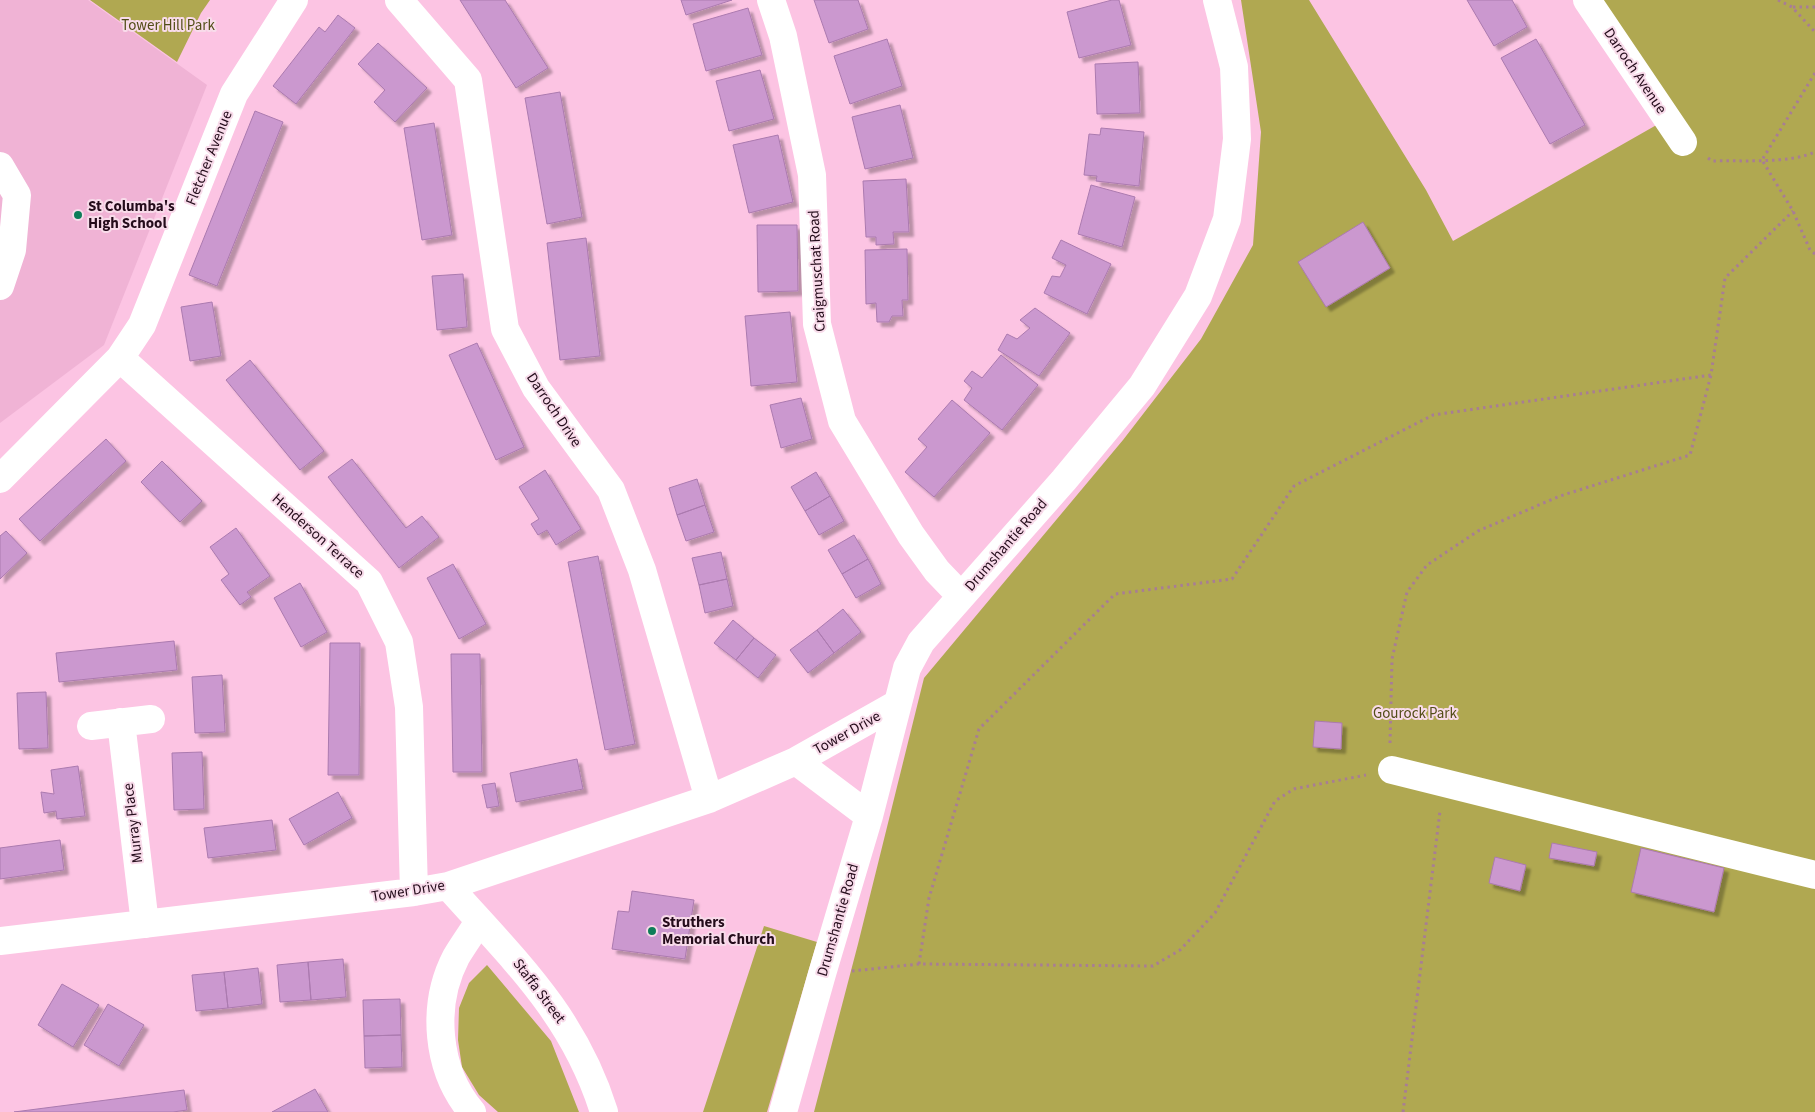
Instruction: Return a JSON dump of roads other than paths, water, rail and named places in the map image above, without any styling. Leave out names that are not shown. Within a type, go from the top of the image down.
[{"type":"street","name":"Fletcher Avenue","points":[[0,479],[120,358],[142,325],[234,94],[294,0]]},
{"type":"street","name":"Darroch Drive","points":[[399,0],[468,80],[505,329],[536,388],[611,490],[642,570],[710,799]]},
{"type":"street","name":"Craigmuschat Road","points":[[771,0],[783,36],[812,175],[816,324],[842,421],[911,535],[937,571],[961,596]]},
{"type":"street","name":"Drumshantie Road","points":[[783,1112],[869,816],[907,668],[921,642],[1064,480],[1142,386],[1198,296],[1226,219],[1237,139],[1234,67],[1216,0]]},
{"type":"street","name":"Darroch Avenue","points":[[1587,0],[1683,142]]},
{"type":"street","points":[[0,166],[17,194],[12,250],[0,286]]},
{"type":"street","name":"Henderson Terrace","points":[[120,358],[369,582],[399,642],[409,708],[414,892]]},
{"type":"street","name":"Tower Drive","points":[[0,941],[414,892],[448,886],[710,799],[796,760],[897,704]]},
{"type":"street","points":[[91,726],[151,719]]},
{"type":"street","name":"Murray Place","points":[[121,722],[145,924]]},
{"type":"street","name":"Tower Drive","points":[[796,760],[869,816]]},
{"type":"street","points":[[1392,770],[1815,875]]},
{"type":"street","name":"Staffa Street","points":[[448,886],[507,949],[562,1020],[582,1055],[604,1112]]},
{"type":"street","points":[[464,1110],[450,1075],[440,1041],[442,1009],[446,984],[456,957],[479,921]]},
{"type":"place","name":"St Columba's High School","points":[[78,215]]},
{"type":"place","name":"Struthers Memorial Church","points":[[652,931]]},
{"type":"park label","name":"Tower Hill Park","points":[[168,25]]},
{"type":"park label","name":"Gourock Park","points":[[1415,713]]}]
